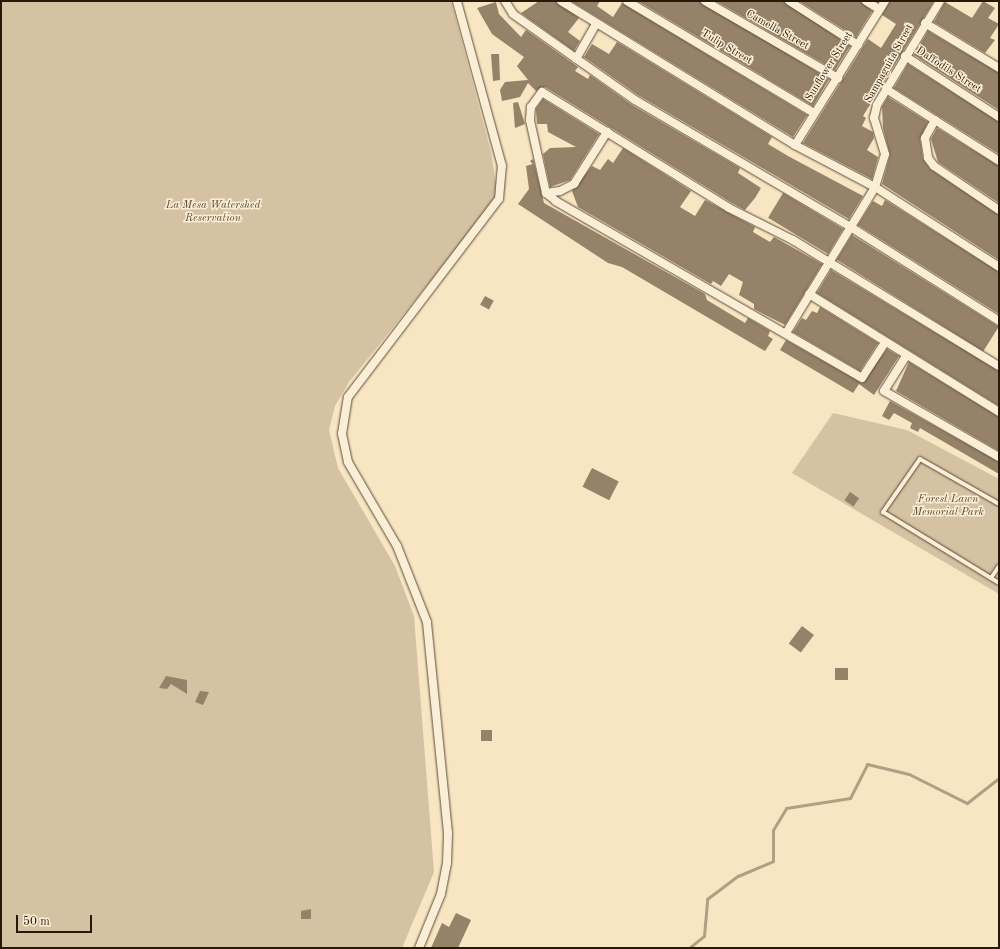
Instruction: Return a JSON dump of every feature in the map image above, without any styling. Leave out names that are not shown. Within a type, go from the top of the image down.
[{"type":"street","points":[[419,948],[441,894],[447,863],[448,833],[427,622],[397,546],[348,462],[342,434],[348,397],[499,199],[502,166],[457,1]]},
{"type":"street","points":[[505,1],[513,14],[635,100],[849,226],[999,321]]},
{"type":"street","points":[[561,1],[596,24],[795,145],[875,187],[999,267]]},
{"type":"street","name":"Tulip Street","points":[[627,1],[814,113]]},
{"type":"street","name":"Camella Street","points":[[705,1],[838,78]]},
{"type":"street","points":[[789,1],[858,44]]},
{"type":"street","points":[[866,1],[879,9]]},
{"type":"street","name":"Sunflower Street","points":[[795,145],[885,1]]},
{"type":"street","name":"Sampaguita Street","points":[[786,333],[849,226],[875,187],[885,154],[874,118],[886,89],[925,23],[940,1]]},
{"type":"street","points":[[925,23],[999,68]]},
{"type":"street","points":[[576,59],[596,24]]},
{"type":"street","name":"Daffodils Street","points":[[905,56],[999,117]]},
{"type":"street","points":[[886,89],[999,161]]},
{"type":"street","points":[[884,344],[862,378],[786,333],[653,260],[546,193],[530,120],[531,107],[542,92],[729,208],[828,261],[999,366]]},
{"type":"street","points":[[935,120],[925,138],[928,158],[934,166],[999,210]]},
{"type":"street","points":[[546,193],[560,191],[574,184],[607,132]]},
{"type":"street","points":[[809,294],[884,344],[999,412]]},
{"type":"street","points":[[906,356],[884,391],[999,457]]},
{"type":"lane","points":[[999,504],[920,458],[883,512],[999,583]]},
{"type":"lane","points":[[991,578],[999,566]]},
{"type":"green space","name":"La Mesa Watershed Reservation","points":[[1,1],[451,1],[491,152],[498,197],[349,382],[335,406],[329,430],[338,468],[395,566],[414,616],[434,872],[402,948],[1,948]]},
{"type":"green space","name":"Forest Lawn Memorial Park","points":[[833,413],[907,430],[999,479],[999,594],[792,473]]},
{"type":"building","points":[[539,1],[556,1],[579,18],[568,32],[580,41],[574,51],[521,13]]},
{"type":"building","points":[[571,1],[600,1],[597,6],[613,17],[622,3],[807,115],[793,137]]},
{"type":"building","points":[[638,1],[700,1],[829,79],[813,106]]},
{"type":"building","points":[[716,1],[784,1],[850,46],[835,70]]},
{"type":"building","points":[[799,1],[861,1],[872,11],[856,37]]},
{"type":"building","points":[[890,1],[934,1],[863,116],[866,118],[862,126],[873,132],[874,138],[867,150],[878,157],[872,179],[803,143],[868,39],[881,48],[896,24],[882,15]]},
{"type":"building","points":[[983,1],[995,8],[988,18],[999,24],[990,38],[995,40],[985,53],[934,22],[945,2],[972,18]]},
{"type":"building","points":[[496,2],[499,14],[521,37],[526,30],[578,67],[575,71],[588,79],[590,75],[632,105],[740,168],[738,173],[761,188],[755,198],[745,210],[545,87],[536,91],[528,83],[520,97],[502,101],[500,90],[505,82],[528,80],[517,66],[524,57],[492,34],[477,8]]},
{"type":"building","points":[[928,31],[999,73],[999,110],[914,55]]},
{"type":"building","points":[[617,42],[772,137],[768,144],[863,196],[849,219],[638,95],[584,57],[592,44],[609,54]]},
{"type":"building","points":[[491,54],[499,54],[500,80],[493,81]]},
{"type":"building","points":[[908,64],[999,122],[999,154],[894,88]]},
{"type":"building","points":[[888,97],[928,122],[920,139],[923,159],[930,169],[999,215],[999,260],[882,184],[890,155],[883,128],[882,107]]},
{"type":"building","points":[[543,99],[599,134],[570,180],[550,187],[543,154],[550,148],[576,147],[548,132],[547,124],[537,124],[536,109]]},
{"type":"building","points":[[518,102],[525,124],[515,128],[513,103]]},
{"type":"building","points":[[937,128],[999,166],[999,203],[938,162],[931,139]]},
{"type":"building","points":[[623,148],[691,191],[680,207],[695,216],[705,200],[755,227],[753,232],[770,242],[774,237],[822,264],[785,325],[754,309],[754,304],[739,295],[743,282],[729,274],[721,286],[713,281],[711,284],[578,207],[572,191],[592,166],[600,170],[608,159],[613,163]]},
{"type":"building","points":[[533,159],[544,203],[705,294],[707,300],[745,323],[748,318],[770,331],[768,336],[773,339],[765,351],[622,267],[608,263],[518,204],[529,189],[526,166],[533,164],[530,161]]},
{"type":"building","points":[[783,193],[843,229],[828,254],[768,218]]},
{"type":"building","points":[[885,200],[999,272],[999,314],[858,225],[873,201],[882,206]]},
{"type":"building","points":[[852,235],[999,327],[983,351],[837,260]]},
{"type":"building","points":[[831,270],[999,371],[999,406],[817,293]]},
{"type":"building","points":[[485,296],[494,301],[489,310],[480,305]]},
{"type":"building","points":[[820,307],[878,343],[860,371],[793,332],[802,318],[806,320],[812,311],[817,313]]},
{"type":"building","points":[[786,340],[862,383],[887,349],[899,356],[874,395],[859,384],[853,393],[780,350]]},
{"type":"building","points":[[909,362],[999,417],[999,451],[896,391]]},
{"type":"building","points":[[890,401],[999,462],[999,474],[920,428],[918,432],[910,428],[912,423],[894,413],[889,420],[882,416]]},
{"type":"building","points":[[592,468],[619,482],[609,500],[582,487]]},
{"type":"building","points":[[850,492],[859,498],[854,506],[844,500]]},
{"type":"building","points":[[802,626],[814,635],[801,653],[789,644]]},
{"type":"building","points":[[835,668],[848,668],[848,680],[835,680]]},
{"type":"building","points":[[166,676],[187,680],[187,694],[171,684],[167,689],[159,688]]},
{"type":"building","points":[[200,691],[209,692],[203,705],[195,702]]},
{"type":"building","points":[[481,730],[492,730],[492,741],[481,741]]},
{"type":"building","points":[[311,909],[311,919],[301,919],[301,911]]},
{"type":"building","points":[[456,913],[471,920],[458,948],[431,948],[442,923],[449,927]]},
{"type":"waterway","points":[[689,948],[704,936],[707,899],[738,876],[773,861],[773,830],[786,808],[850,798],[867,764],[909,774],[967,803],[999,778]]}]
